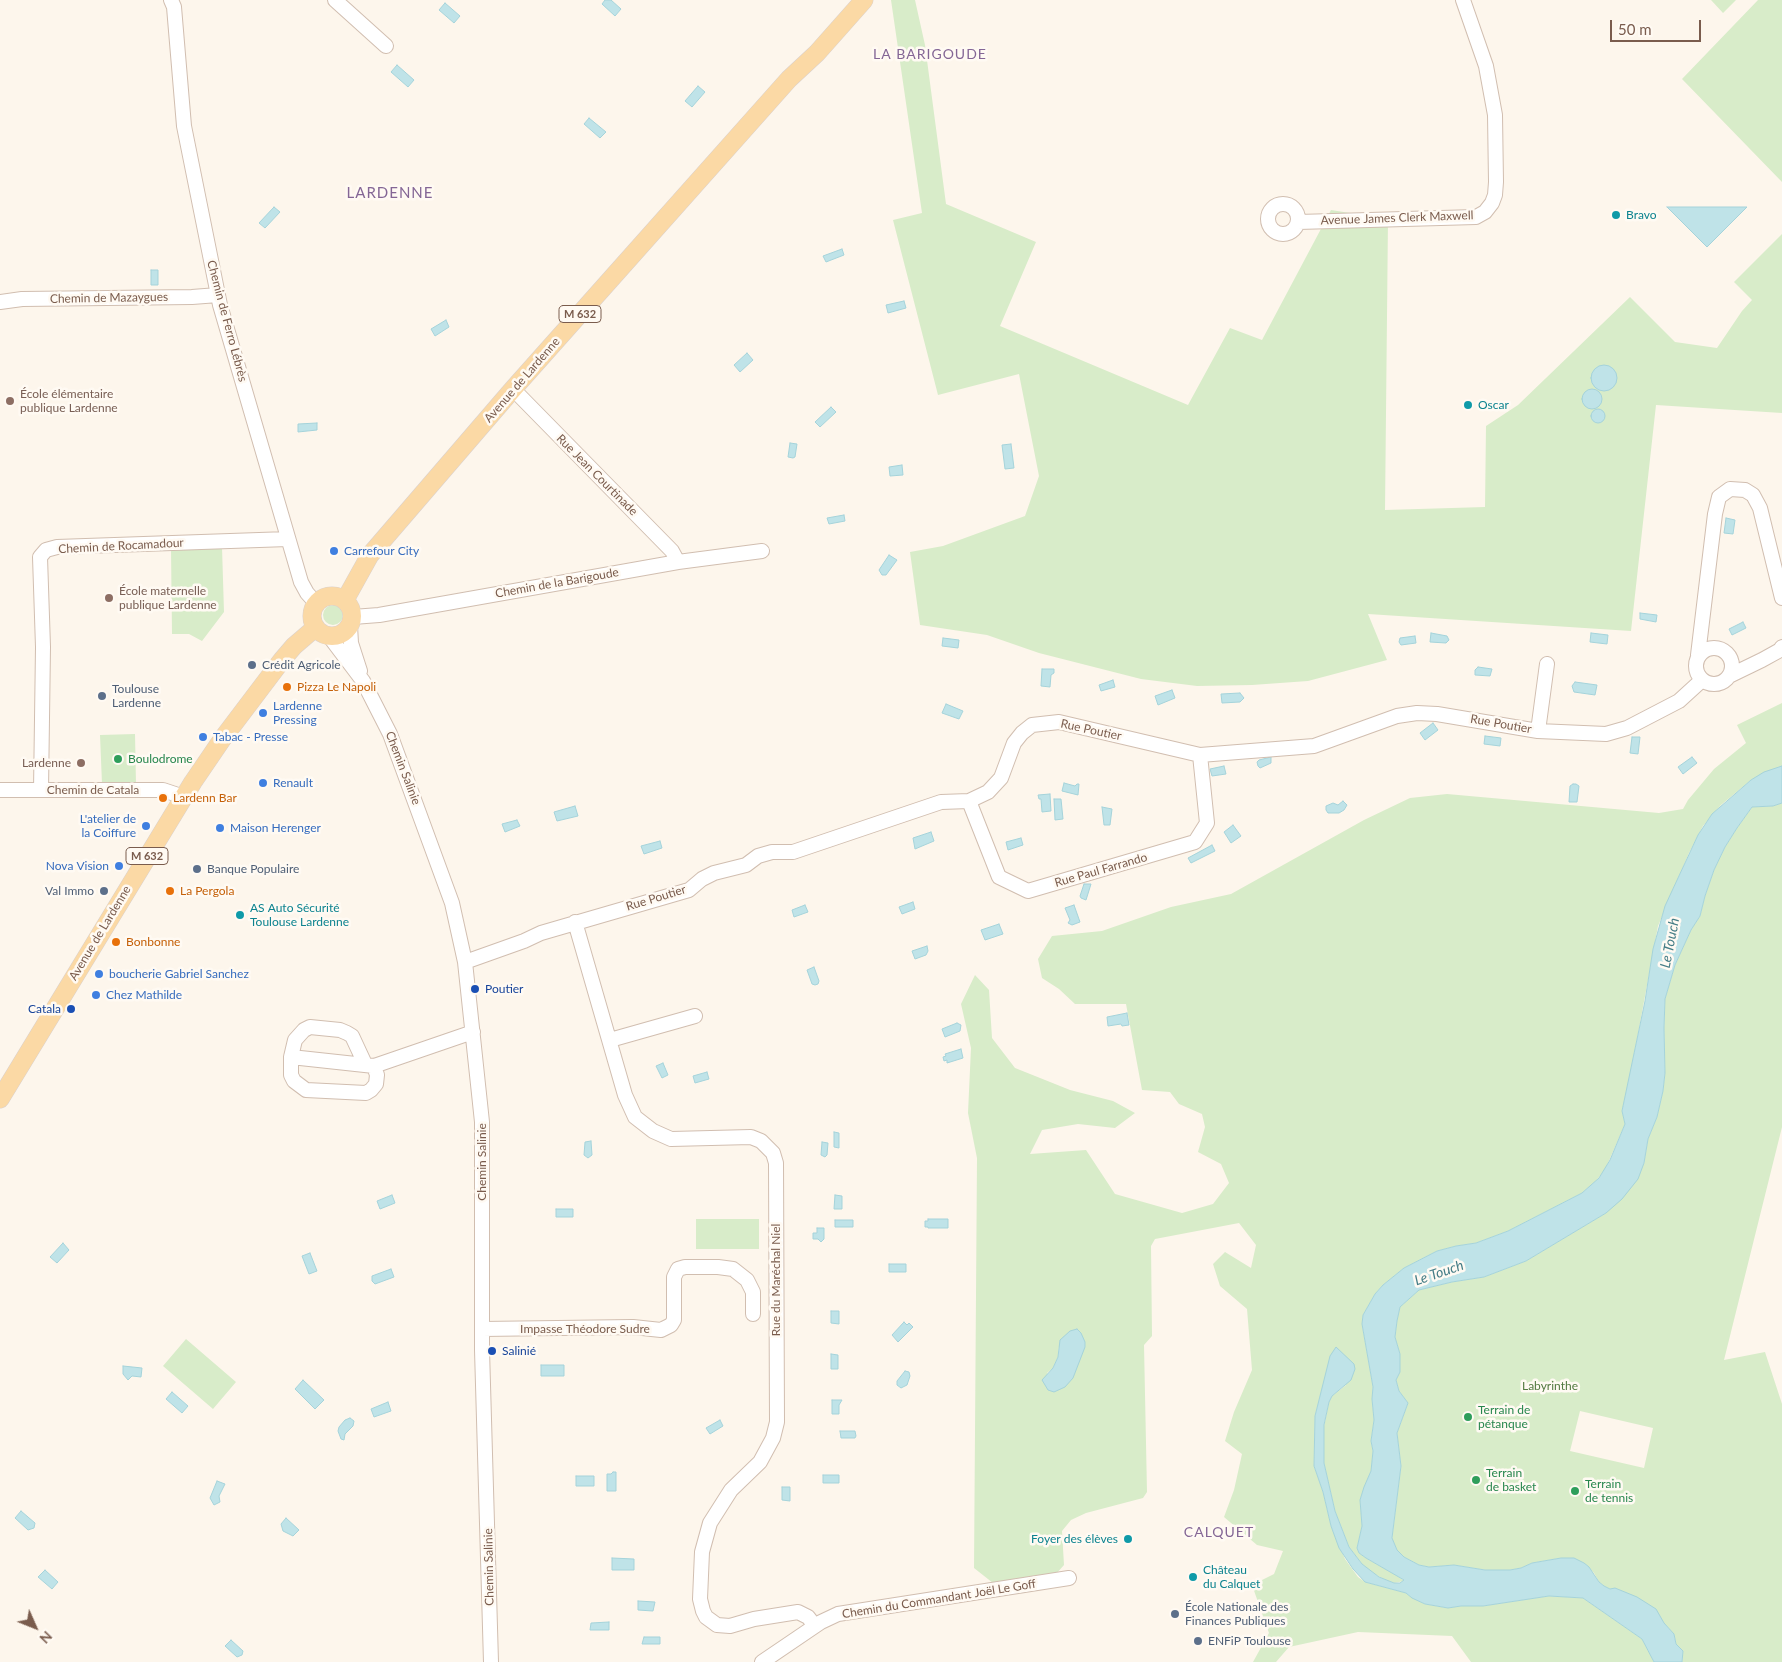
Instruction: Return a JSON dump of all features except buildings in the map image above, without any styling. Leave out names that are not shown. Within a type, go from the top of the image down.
[{"type":"main road","name":"Avenue de Lardenne","points":[[789,79],[810,48],[852,0]]},
{"type":"main road","name":"Avenue de Lardenne","points":[[345,600],[370,555],[513,390],[789,79],[817,53],[864,0]]},
{"type":"main road","points":[[330,595],[338,596],[345,600],[349,604],[351,622],[341,634],[322,632],[311,615],[316,603],[330,595]]},
{"type":"main road","name":"Avenue de Lardenne","points":[[0,1099],[184,796],[223,738],[294,646],[322,632]]},
{"type":"street","name":"Chemin de Ferro Lébrès","points":[[171,0],[174,8],[184,126],[218,295],[301,582],[307,593],[316,603]]},
{"type":"street","points":[[335,0],[386,46]]},
{"type":"street","name":"Avenue James Clerk Maxwell","points":[[1298,222],[1476,217],[1485,212],[1492,204],[1496,182],[1495,115],[1486,66],[1463,0]]},
{"type":"street","name":"Chemin de Mazaygues","points":[[0,302],[22,299],[218,295]]},
{"type":"street","name":"Rue Jean Courtinade","points":[[513,390],[672,551],[678,562]]},
{"type":"street","points":[[1782,598],[1760,508],[1753,495],[1745,490],[1730,489],[1719,497],[1715,514],[1698,655],[1695,664],[1696,673],[1702,680],[1712,684],[1722,682],[1729,676],[1762,660],[1782,647]]},
{"type":"street","name":"Chemin de Rocamadour","points":[[41,790],[43,647],[40,557],[46,550],[57,547],[288,539]]},
{"type":"street","name":"Chemin de la Barigoude","points":[[351,622],[379,615],[678,562],[762,551]]},
{"type":"street","name":"Chemin Salinie","points":[[351,622],[351,642],[363,681],[390,734],[431,843],[452,903],[465,962],[482,1122],[482,1329],[492,1662]]},
{"type":"street","name":"Chemin Salinie","points":[[322,632],[363,681]]},
{"type":"street","points":[[1698,655],[1706,649],[1715,647],[1724,650],[1730,658],[1732,667],[1729,676]]},
{"type":"street","points":[[1538,731],[1547,664]]},
{"type":"street","name":"Rue Poutier","points":[[465,962],[575,922],[689,890],[702,879],[714,873],[746,865],[758,856],[772,852],[802,850],[941,802],[969,801],[988,792],[1001,778],[1014,743],[1032,724],[1058,722],[1200,755],[1314,746],[1397,716],[1417,713],[1437,714],[1538,731],[1606,734],[1627,728],[1680,701],[1702,680]]},
{"type":"street","name":"Rue Paul Farrando","points":[[969,801],[999,877],[1028,891],[1195,842],[1207,823],[1200,755]]},
{"type":"street","name":"Chemin de Catala","points":[[0,790],[163,790],[184,796]]},
{"type":"street","name":"Rue du Maréchal Niel","points":[[575,922],[626,1095],[635,1117],[653,1132],[671,1139],[751,1137],[761,1141],[773,1153],[776,1163],[777,1422],[773,1438],[760,1462],[731,1490],[710,1523],[702,1552],[700,1600],[706,1618],[717,1625],[730,1626],[754,1619],[798,1612],[808,1617],[815,1626]]},
{"type":"street","points":[[610,1040],[695,1016]]},
{"type":"street","points":[[310,1028],[340,1030],[352,1036],[377,1075],[376,1084],[366,1093],[306,1090],[294,1081],[291,1075],[291,1057],[295,1040],[304,1030],[310,1028]]},
{"type":"street","points":[[291,1057],[369,1065],[473,1032]]},
{"type":"street","name":"Impasse Théodore Sudre","points":[[482,1329],[633,1326],[662,1330],[671,1325],[674,1320],[674,1277],[678,1270],[685,1267],[733,1269],[747,1280],[753,1292],[753,1314]]},
{"type":"street","name":"Chemin du Commandant Joël Le Goff","points":[[762,1662],[815,1626],[838,1614],[1069,1578]]},
{"type":"green space","points":[[891,0],[915,0],[925,45],[946,204],[1036,242],[1000,326],[1188,405],[1230,328],[1262,340],[1331,210],[1388,219],[1385,510],[1485,507],[1486,426],[1518,405],[1630,297],[1675,342],[1717,348],[1742,311],[1752,300],[1734,282],[1782,234],[1782,413],[1656,405],[1631,631],[1368,614],[1387,660],[1308,681],[1197,686],[1141,679],[1039,653],[987,635],[920,625],[910,552],[943,546],[1025,516],[1039,476],[1019,374],[938,395],[893,220],[922,213]]},
{"type":"green space","points":[[1711,0],[1736,0],[1723,13]]},
{"type":"green space","points":[[1758,0],[1782,0],[1782,182],[1682,79]]},
{"type":"green space","points":[[222,547],[224,612],[202,641],[189,634],[172,634],[171,549]]},
{"type":"green space","points":[[333,605],[340,608],[343,615],[340,622],[333,625],[326,622],[323,615],[326,608]]},
{"type":"green space","points":[[1782,703],[1782,766],[1751,780],[1721,805],[1703,826],[1689,853],[1658,926],[1622,1111],[1625,1124],[1605,1170],[1582,1193],[1508,1231],[1476,1243],[1437,1251],[1404,1268],[1375,1294],[1363,1315],[1362,1324],[1373,1387],[1374,1420],[1371,1441],[1373,1451],[1371,1471],[1360,1500],[1362,1526],[1357,1548],[1359,1553],[1366,1558],[1404,1581],[1394,1583],[1385,1580],[1362,1564],[1349,1547],[1335,1511],[1324,1463],[1323,1431],[1332,1396],[1346,1385],[1322,1389],[1315,1416],[1314,1466],[1323,1492],[1331,1526],[1345,1559],[1358,1577],[1365,1582],[1406,1593],[1425,1604],[1447,1608],[1483,1606],[1549,1596],[1583,1598],[1642,1639],[1654,1662],[1471,1662],[1452,1636],[1358,1632],[1289,1647],[1276,1662],[1253,1662],[1269,1633],[1252,1585],[1274,1574],[1283,1551],[1257,1545],[1224,1517],[1234,1490],[1242,1454],[1225,1441],[1234,1412],[1252,1370],[1247,1309],[1220,1286],[1213,1264],[1225,1252],[1251,1268],[1256,1245],[1239,1223],[1155,1239],[1151,1246],[1152,1336],[1144,1345],[1147,1492],[1143,1498],[1086,1513],[1071,1520],[1062,1531],[1064,1565],[1056,1574],[993,1583],[974,1568],[977,1158],[968,1113],[971,1048],[961,1004],[975,975],[989,990],[992,1038],[1015,1068],[1070,1090],[1113,1101],[1135,1113],[1115,1128],[1078,1124],[1042,1130],[1030,1154],[1086,1150],[1115,1194],[1182,1213],[1213,1204],[1229,1183],[1221,1164],[1198,1152],[1205,1127],[1202,1114],[1179,1104],[1170,1092],[1142,1090],[1126,1004],[1075,1004],[1059,989],[1042,978],[1038,959],[1052,936],[1102,931],[1171,907],[1231,894],[1364,820],[1410,798],[1447,794],[1659,813],[1683,809],[1688,800],[1714,769],[1746,743],[1737,725]],"holes":[[[1059,1347],[1065,1387],[1047,1373],[1053,1368],[1058,1357]]]},
{"type":"green space","name":"Boulodrome","points":[[135,734],[136,784],[102,784],[100,735]]},
{"type":"green space","name":"Labyrinthe","points":[[1782,803],[1782,1127],[1724,1360],[1765,1352],[1782,1404],[1782,1662],[1682,1662],[1683,1651],[1676,1644],[1674,1634],[1662,1621],[1604,1586],[1584,1563],[1561,1558],[1532,1563],[1510,1570],[1485,1570],[1454,1565],[1429,1567],[1419,1565],[1404,1557],[1397,1550],[1392,1539],[1401,1466],[1397,1433],[1408,1403],[1399,1391],[1396,1380],[1400,1372],[1400,1354],[1395,1337],[1400,1307],[1419,1290],[1484,1277],[1526,1261],[1606,1213],[1644,1163],[1648,1139],[1657,1117],[1663,1091],[1665,1073],[1665,999],[1675,965],[1691,930],[1700,916],[1714,870],[1725,847],[1752,807],[1773,806]],"holes":[[[1580,1411],[1653,1428],[1644,1468],[1570,1451]]]},
{"type":"green space","points":[[696,1219],[759,1219],[759,1249],[696,1249]]},
{"type":"green space","points":[[186,1339],[236,1382],[213,1409],[163,1366]]},
{"type":"water","points":[[605,0],[611,0],[621,9],[615,16],[602,4]]},
{"type":"water","points":[[445,3],[460,16],[454,23],[439,10]]},
{"type":"water","points":[[397,65],[414,80],[408,87],[391,72]]},
{"type":"water","points":[[698,86],[705,92],[692,107],[685,101]]},
{"type":"water","points":[[589,118],[606,132],[600,138],[584,124]]},
{"type":"water","points":[[274,207],[280,212],[265,228],[259,223]]},
{"type":"water","points":[[1667,207],[1747,207],[1707,247]]},
{"type":"water","points":[[842,249],[844,255],[826,262],[823,256]]},
{"type":"water","points":[[151,270],[158,270],[158,285],[151,285]]},
{"type":"water","points":[[904,301],[906,308],[888,313],[886,305]]},
{"type":"water","points":[[446,320],[449,327],[435,336],[431,329]]},
{"type":"water","points":[[747,353],[753,360],[740,372],[734,365]]},
{"type":"water","points":[[1604,365],[1613,369],[1617,378],[1613,387],[1604,391],[1595,387],[1591,378],[1595,369]]},
{"type":"water","points":[[1592,389],[1599,392],[1602,399],[1599,406],[1592,409],[1585,406],[1582,399],[1585,392]]},
{"type":"water","points":[[831,407],[836,412],[820,427],[815,422]]},
{"type":"water","points":[[1598,409],[1603,411],[1605,416],[1603,421],[1598,423],[1593,421],[1591,416],[1593,411]]},
{"type":"water","points":[[317,423],[317,430],[298,432],[298,424]]},
{"type":"water","points":[[790,443],[797,444],[795,457],[793,458],[788,457]]},
{"type":"water","points":[[1011,444],[1014,468],[1005,469],[1002,445]]},
{"type":"water","points":[[902,465],[903,475],[890,476],[889,467]]},
{"type":"water","points":[[844,515],[845,521],[829,524],[827,518]]},
{"type":"water","points":[[1726,518],[1735,520],[1733,534],[1724,533]]},
{"type":"water","points":[[889,555],[897,560],[886,575],[882,575],[879,570]]},
{"type":"water","points":[[1640,613],[1657,615],[1656,622],[1640,619]]},
{"type":"water","points":[[1743,622],[1746,628],[1732,635],[1729,629]]},
{"type":"water","points":[[1431,633],[1447,636],[1449,640],[1446,643],[1430,642]]},
{"type":"water","points":[[1591,633],[1608,635],[1607,644],[1590,642]]},
{"type":"water","points":[[1415,636],[1416,643],[1401,645],[1399,642],[1400,638]]},
{"type":"water","points":[[943,638],[959,640],[958,648],[942,646]]},
{"type":"water","points":[[1478,667],[1492,669],[1490,676],[1475,675],[1475,670]]},
{"type":"water","points":[[1042,669],[1054,669],[1054,673],[1051,675],[1050,687],[1041,686]]},
{"type":"water","points":[[1113,680],[1115,687],[1101,691],[1099,685]]},
{"type":"water","points":[[1575,682],[1597,685],[1595,695],[1574,692],[1572,686]]},
{"type":"water","points":[[1172,690],[1175,698],[1158,705],[1155,696]]},
{"type":"water","points":[[1240,693],[1244,698],[1240,702],[1222,703],[1221,694]]},
{"type":"water","points":[[946,704],[963,711],[959,719],[942,713]]},
{"type":"water","points":[[1433,723],[1438,730],[1425,740],[1420,733]]},
{"type":"water","points":[[1485,736],[1501,738],[1500,746],[1484,744]]},
{"type":"water","points":[[1632,737],[1640,737],[1638,754],[1630,753]]},
{"type":"water","points":[[1271,757],[1271,763],[1260,768],[1258,766],[1257,762],[1259,760]]},
{"type":"water","points":[[1692,757],[1697,763],[1683,774],[1678,767]]},
{"type":"water","points":[[1224,766],[1226,774],[1212,776],[1210,769]]},
{"type":"water","name":"Le Touch","points":[[1782,766],[1782,803],[1773,806],[1752,807],[1737,828],[1714,870],[1700,916],[1691,930],[1675,965],[1665,999],[1665,1073],[1663,1091],[1638,1179],[1622,1199],[1606,1213],[1526,1261],[1484,1277],[1419,1290],[1400,1307],[1395,1337],[1400,1354],[1400,1372],[1396,1380],[1399,1391],[1408,1403],[1397,1433],[1401,1466],[1392,1538],[1397,1550],[1404,1557],[1419,1565],[1429,1567],[1454,1565],[1485,1570],[1510,1570],[1532,1563],[1561,1558],[1574,1558],[1589,1567],[1604,1586],[1610,1589],[1615,1588],[1637,1597],[1656,1609],[1664,1623],[1674,1634],[1676,1644],[1683,1651],[1682,1662],[1654,1662],[1642,1639],[1583,1598],[1549,1596],[1483,1606],[1448,1608],[1425,1604],[1406,1593],[1365,1582],[1353,1569],[1339,1548],[1314,1466],[1315,1416],[1330,1356],[1336,1347],[1354,1364],[1355,1369],[1351,1380],[1332,1396],[1324,1425],[1324,1463],[1335,1511],[1349,1547],[1362,1564],[1379,1577],[1394,1583],[1400,1583],[1404,1580],[1366,1558],[1359,1553],[1357,1548],[1362,1526],[1360,1500],[1371,1471],[1373,1451],[1371,1441],[1374,1420],[1373,1387],[1362,1324],[1363,1315],[1375,1294],[1404,1268],[1437,1251],[1476,1243],[1508,1231],[1582,1193],[1599,1178],[1610,1160],[1625,1124],[1622,1111],[1645,1001],[1653,949],[1665,906],[1698,835],[1712,814],[1751,780],[1764,772]]},
{"type":"water","points":[[1064,783],[1075,786],[1079,784],[1078,795],[1062,791]]},
{"type":"water","points":[[1573,784],[1579,786],[1577,802],[1569,802],[1570,786]]},
{"type":"water","points":[[1050,794],[1051,811],[1042,812],[1041,799],[1039,799],[1038,795]]},
{"type":"water","points":[[1054,799],[1061,799],[1063,819],[1055,820]]},
{"type":"water","points":[[1343,801],[1347,805],[1339,813],[1328,813],[1326,810],[1326,806],[1333,803],[1338,805]]},
{"type":"water","points":[[575,806],[578,816],[557,821],[554,812]]},
{"type":"water","points":[[1102,807],[1112,809],[1110,825],[1104,825]]},
{"type":"water","points":[[517,820],[520,826],[505,832],[502,824]]},
{"type":"water","points":[[1233,825],[1241,836],[1231,843],[1224,832]]},
{"type":"water","points":[[931,832],[934,841],[915,849],[913,838]]},
{"type":"water","points":[[1021,838],[1023,845],[1008,850],[1006,842]]},
{"type":"water","points":[[660,841],[662,848],[644,854],[641,846]]},
{"type":"water","points":[[1212,845],[1215,851],[1191,863],[1188,858]]},
{"type":"water","points":[[1084,884],[1091,884],[1086,900],[1080,896]]},
{"type":"water","points":[[913,902],[915,909],[902,914],[899,907]]},
{"type":"water","points":[[805,905],[808,912],[794,917],[792,910]]},
{"type":"water","points":[[1074,905],[1080,922],[1072,925],[1068,923],[1070,920],[1065,908]]},
{"type":"water","points":[[999,924],[1003,934],[985,940],[981,930]]},
{"type":"water","points":[[927,946],[928,951],[926,955],[915,959],[912,951]]},
{"type":"water","points":[[814,967],[819,981],[815,985],[812,984],[807,970]]},
{"type":"water","points":[[1127,1013],[1129,1025],[1108,1026],[1107,1017]]},
{"type":"water","points":[[957,1023],[961,1025],[960,1031],[945,1037],[942,1029]]},
{"type":"water","points":[[961,1049],[963,1058],[947,1063],[947,1060],[944,1061],[943,1057],[946,1056],[945,1054]]},
{"type":"water","points":[[663,1063],[668,1075],[662,1078],[656,1066]]},
{"type":"water","points":[[707,1072],[709,1079],[695,1083],[693,1076]]},
{"type":"water","points":[[834,1132],[839,1133],[839,1148],[834,1147]]},
{"type":"water","points":[[591,1141],[592,1155],[588,1158],[584,1155],[585,1142]]},
{"type":"water","points":[[822,1142],[828,1143],[827,1155],[825,1157],[821,1155]]},
{"type":"water","points":[[392,1195],[395,1203],[380,1209],[377,1201]]},
{"type":"water","points":[[835,1195],[842,1196],[842,1209],[834,1209]]},
{"type":"water","points":[[556,1209],[573,1209],[573,1217],[556,1217]]},
{"type":"water","points":[[928,1219],[948,1219],[948,1228],[925,1227],[925,1221],[928,1221]]},
{"type":"water","points":[[835,1220],[853,1220],[853,1227],[835,1227]]},
{"type":"water","points":[[817,1228],[824,1228],[824,1239],[821,1242],[818,1239],[813,1239],[813,1233],[817,1233]]},
{"type":"water","points":[[63,1243],[69,1250],[57,1263],[50,1257]]},
{"type":"water","points":[[310,1253],[317,1271],[309,1274],[302,1256]]},
{"type":"water","points":[[889,1264],[906,1264],[906,1272],[889,1272]]},
{"type":"water","points":[[391,1269],[394,1277],[375,1284],[372,1281],[372,1276]]},
{"type":"water","points":[[831,1311],[839,1311],[839,1324],[831,1323]]},
{"type":"water","points":[[904,1322],[907,1325],[909,1323],[913,1327],[898,1342],[892,1335]]},
{"type":"water","points":[[1077,1329],[1085,1342],[1085,1347],[1073,1378],[1065,1387],[1054,1392],[1048,1390],[1042,1380],[1053,1368],[1058,1357],[1060,1340],[1070,1331]]},
{"type":"water","points":[[831,1354],[838,1355],[838,1369],[831,1369]]},
{"type":"water","points":[[541,1365],[564,1365],[564,1376],[541,1376]]},
{"type":"water","points":[[123,1366],[142,1368],[141,1377],[132,1376],[128,1380],[123,1374]]},
{"type":"water","points":[[905,1371],[909,1372],[910,1376],[907,1385],[901,1388],[897,1385],[897,1381]]},
{"type":"water","points":[[303,1380],[324,1400],[315,1409],[295,1389]]},
{"type":"water","points":[[172,1392],[188,1406],[182,1413],[166,1399]]},
{"type":"water","points":[[832,1400],[842,1400],[839,1405],[839,1414],[832,1414]]},
{"type":"water","points":[[388,1402],[391,1411],[374,1417],[371,1409]]},
{"type":"water","points":[[350,1418],[354,1421],[353,1426],[345,1434],[344,1440],[341,1439],[338,1431],[339,1427],[345,1420]]},
{"type":"water","points":[[720,1420],[723,1426],[710,1434],[706,1428]]},
{"type":"water","points":[[840,1431],[855,1431],[856,1436],[855,1438],[841,1438]]},
{"type":"water","points":[[616,1472],[616,1491],[607,1491],[607,1474]]},
{"type":"water","points":[[823,1475],[839,1475],[839,1483],[823,1483]]},
{"type":"water","points":[[576,1476],[594,1476],[594,1486],[576,1486]]},
{"type":"water","points":[[217,1481],[225,1484],[219,1496],[220,1502],[214,1505],[210,1498]]},
{"type":"water","points":[[782,1487],[790,1487],[790,1501],[782,1500]]},
{"type":"water","points":[[21,1511],[35,1523],[34,1528],[28,1530],[15,1518]]},
{"type":"water","points":[[286,1518],[299,1530],[293,1536],[283,1531],[281,1524]]},
{"type":"water","points":[[612,1558],[634,1559],[634,1570],[612,1570]]},
{"type":"water","points":[[45,1570],[58,1582],[52,1589],[38,1577]]},
{"type":"water","points":[[638,1601],[655,1602],[653,1611],[638,1610]]},
{"type":"water","points":[[609,1622],[609,1630],[590,1630],[591,1623]]},
{"type":"water","points":[[644,1637],[660,1637],[660,1644],[642,1644]]},
{"type":"water","points":[[231,1640],[243,1651],[242,1655],[237,1657],[225,1646]]},
{"type":"place","name":"Bravo","points":[[1616,215]]},
{"type":"place","name":"École élémentaire publique Lardenne","points":[[10,401]]},
{"type":"place","name":"Oscar","points":[[1468,405]]},
{"type":"place","name":"Carrefour City","points":[[334,551]]},
{"type":"place","name":"École maternelle publique Lardenne","points":[[109,598]]},
{"type":"place","name":"Crédit Agricole","points":[[252,665]]},
{"type":"place","name":"Pizza Le Napoli","points":[[287,687]]},
{"type":"place","name":"Toulouse Lardenne","points":[[102,696]]},
{"type":"place","name":"Lardenne Pressing","points":[[263,713]]},
{"type":"place","name":"Tabac - Presse","points":[[203,737]]},
{"type":"place","name":"Boulodrome","points":[[118,759]]},
{"type":"place","name":"Lardenne","points":[[81,763]]},
{"type":"place","name":"Renault","points":[[263,783]]},
{"type":"place","name":"Lardenn Bar","points":[[163,798]]},
{"type":"place","name":"L'atelier de la Coiffure","points":[[146,826]]},
{"type":"place","name":"Maison Herenger","points":[[220,828]]},
{"type":"place","name":"Nova Vision","points":[[119,866]]},
{"type":"place","name":"Banque Populaire","points":[[197,869]]},
{"type":"place","name":"Val Immo","points":[[104,891]]},
{"type":"place","name":"La Pergola","points":[[170,891]]},
{"type":"place","name":"AS Auto Sécurité Toulouse Lardenne","points":[[240,915]]},
{"type":"place","name":"Bonbonne","points":[[116,942]]},
{"type":"place","name":"boucherie Gabriel Sanchez","points":[[99,974]]},
{"type":"place","name":"Poutier","points":[[475,989]]},
{"type":"place","name":"Chez Mathilde","points":[[96,995]]},
{"type":"place","name":"Catala","points":[[71,1009]]},
{"type":"place","name":"Salinié","points":[[492,1351]]},
{"type":"place","name":"Terrain de pétanque","points":[[1468,1417]]},
{"type":"place","name":"Terrain de basket","points":[[1476,1480]]},
{"type":"place","name":"Terrain de tennis","points":[[1575,1491]]},
{"type":"place","name":"Foyer des élèves","points":[[1128,1539]]},
{"type":"place","name":"Château du Calquet","points":[[1193,1577]]},
{"type":"place","name":"École Nationale des Finances Publiques","points":[[1175,1614]]},
{"type":"place","name":"ENFiP Toulouse","points":[[1198,1641]]},
{"type":"district","name":"LA BARIGOUDE","points":[[930,54]]},
{"type":"district","name":"LARDENNE","points":[[390,193]]},
{"type":"district","name":"CALQUET","points":[[1219,1532]]}]
